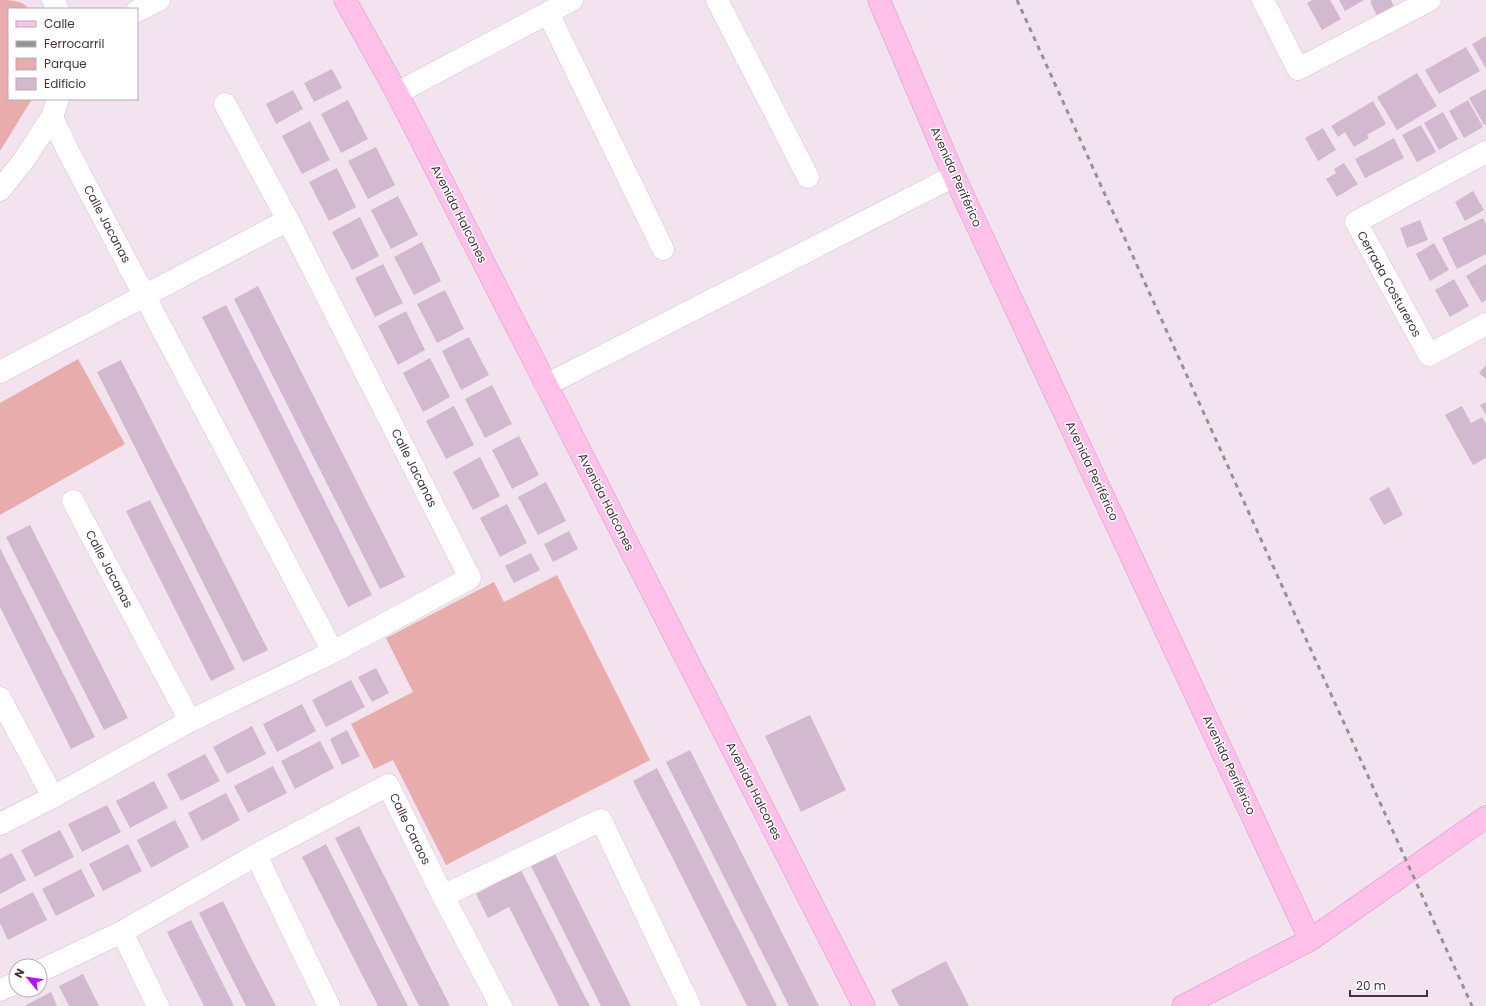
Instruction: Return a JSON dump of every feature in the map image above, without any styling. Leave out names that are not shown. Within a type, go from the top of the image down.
[{"type":"main road","name":"Avenida Halcones","points":[[345,0],[397,93],[864,1006]]},
{"type":"main road","name":"Avenida Periférico","points":[[879,0],[954,176],[1310,940]]},
{"type":"main road","points":[[1184,1006],[1310,940],[1486,817]]},
{"type":"street","points":[[138,11],[160,0]]},
{"type":"street","points":[[397,93],[572,0]]},
{"type":"street","points":[[717,0],[808,177]]},
{"type":"street","points":[[1263,0],[1298,69],[1430,0]]},
{"type":"street","points":[[548,13],[663,249]]},
{"type":"street","name":"Calle Jacanas","points":[[0,824],[53,797],[190,721],[333,652],[470,578],[288,220],[225,104]]},
{"type":"street","points":[[0,190],[24,160],[55,108]]},
{"type":"street","name":"Calle Jacanas","points":[[55,108],[69,153],[333,652]]},
{"type":"street","name":"Cerrada Costureros","points":[[1486,152],[1356,222],[1429,355],[1486,324]]},
{"type":"street","points":[[546,385],[954,176]]},
{"type":"street","points":[[0,372],[288,220]]},
{"type":"street","name":"Calle Jacanas","points":[[73,501],[190,721]]},
{"type":"street","points":[[0,698],[53,797]]},
{"type":"street","name":"Calle Caraos","points":[[48,967],[122,932],[256,855],[388,785],[443,896],[501,1006]]},
{"type":"street","points":[[443,896],[601,820],[690,1006]]},
{"type":"street","points":[[256,855],[329,1006]]},
{"type":"street","points":[[122,932],[158,1006]]},
{"type":"green space","points":[[0,0],[12,0],[23,4],[28,8],[8,8],[8,100],[31,100],[0,151]]},
{"type":"green space","points":[[78,359],[125,444],[0,515],[0,403]]},
{"type":"green space","points":[[557,575],[650,760],[446,865],[393,760],[374,769],[351,724],[413,692],[386,638],[494,582],[504,602]]},
{"type":"building","points":[[1312,0],[1330,0],[1341,19],[1322,30],[1307,3]]},
{"type":"building","points":[[1339,0],[1364,0],[1345,11]]},
{"type":"building","points":[[1391,0],[1395,9],[1378,18],[1370,1]]},
{"type":"building","points":[[1486,36],[1486,69],[1472,44]]},
{"type":"building","points":[[1466,47],[1480,71],[1439,94],[1425,70]]},
{"type":"building","points":[[332,69],[342,88],[314,102],[304,83]]},
{"type":"building","points":[[1417,73],[1437,106],[1397,130],[1377,97]]},
{"type":"building","points":[[1486,89],[1486,124],[1484,125],[1469,98]]},
{"type":"building","points":[[293,90],[303,109],[276,124],[266,104]]},
{"type":"building","points":[[348,100],[368,139],[341,153],[321,114]]},
{"type":"building","points":[[1468,100],[1483,127],[1464,138],[1449,111]]},
{"type":"building","points":[[1373,101],[1386,124],[1367,135],[1369,138],[1354,147],[1345,132],[1338,137],[1331,126]]},
{"type":"building","points":[[1443,112],[1458,139],[1439,150],[1424,123]]},
{"type":"building","points":[[310,121],[330,160],[302,174],[282,136]]},
{"type":"building","points":[[1421,125],[1436,152],[1417,162],[1402,135]]},
{"type":"building","points":[[1323,128],[1336,150],[1318,161],[1305,138]]},
{"type":"building","points":[[1394,138],[1404,158],[1365,178],[1355,159]]},
{"type":"building","points":[[376,147],[395,185],[368,199],[348,161]]},
{"type":"building","points":[[1344,163],[1358,184],[1337,197],[1326,179],[1336,173],[1334,169]]},
{"type":"building","points":[[337,168],[356,207],[329,221],[309,182]]},
{"type":"building","points":[[1473,191],[1484,210],[1465,221],[1455,202]]},
{"type":"building","points":[[398,196],[418,235],[391,249],[371,210]]},
{"type":"building","points":[[360,217],[379,256],[352,270],[332,232]]},
{"type":"building","points":[[1483,218],[1486,224],[1486,254],[1457,269],[1442,238]]},
{"type":"building","points":[[1420,220],[1428,240],[1407,248],[1400,228]]},
{"type":"building","points":[[422,242],[441,281],[414,295],[394,257]]},
{"type":"building","points":[[1434,243],[1449,270],[1430,281],[1416,254]]},
{"type":"building","points":[[383,264],[403,303],[375,317],[355,278]]},
{"type":"building","points":[[1486,264],[1486,300],[1482,303],[1466,276]]},
{"type":"building","points":[[1454,279],[1469,306],[1450,317],[1435,290]]},
{"type":"building","points":[[258,286],[405,577],[380,589],[234,299]]},
{"type":"building","points":[[445,290],[464,329],[437,343],[417,304]]},
{"type":"building","points":[[226,305],[372,595],[348,607],[202,317]]},
{"type":"building","points":[[406,311],[425,350],[398,365],[378,326]]},
{"type":"building","points":[[469,337],[489,375],[461,390],[442,351]]},
{"type":"building","points":[[430,358],[450,397],[423,412],[403,373]]},
{"type":"building","points":[[121,360],[268,650],[243,662],[97,372]]},
{"type":"building","points":[[1486,365],[1486,379],[1479,373]]},
{"type":"building","points":[[492,385],[512,424],[485,438],[465,399]]},
{"type":"building","points":[[1486,402],[1486,415],[1480,405]]},
{"type":"building","points":[[454,406],[474,445],[446,459],[426,421]]},
{"type":"building","points":[[1462,406],[1471,423],[1482,417],[1486,424],[1486,458],[1473,465],[1445,415]]},
{"type":"building","points":[[519,436],[539,475],[512,489],[492,450]]},
{"type":"building","points":[[480,457],[500,496],[473,510],[453,472]]},
{"type":"building","points":[[546,482],[566,521],[538,535],[518,497]]},
{"type":"building","points":[[1389,487],[1403,515],[1384,525],[1369,498]]},
{"type":"building","points":[[150,500],[235,669],[211,681],[126,511]]},
{"type":"building","points":[[507,504],[527,543],[500,557],[480,518]]},
{"type":"building","points":[[30,525],[128,718],[104,730],[6,537]]},
{"type":"building","points":[[569,531],[578,549],[553,562],[544,544]]},
{"type":"building","points":[[0,548],[95,737],[71,749],[0,607]]},
{"type":"building","points":[[531,553],[540,570],[514,583],[505,566]]},
{"type":"building","points":[[376,668],[389,693],[372,702],[358,677]]},
{"type":"building","points":[[351,680],[365,707],[326,727],[312,700]]},
{"type":"building","points":[[302,704],[316,731],[277,752],[263,724]]},
{"type":"building","points":[[810,715],[846,790],[801,812],[765,736]]},
{"type":"building","points":[[252,726],[266,754],[227,774],[213,747]]},
{"type":"building","points":[[347,730],[360,756],[342,765],[330,739]]},
{"type":"building","points":[[320,741],[334,768],[295,789],[281,761]]},
{"type":"building","points":[[690,750],[819,1006],[789,1006],[666,762]]},
{"type":"building","points":[[205,754],[220,781],[181,801],[167,774]]},
{"type":"building","points":[[273,766],[287,793],[248,813],[234,786]]},
{"type":"building","points":[[657,768],[777,1006],[747,1006],[633,781]]},
{"type":"building","points":[[154,781],[168,808],[130,828],[116,801]]},
{"type":"building","points":[[226,793],[240,820],[202,841],[188,813]]},
{"type":"building","points":[[107,805],[121,832],[82,852],[68,824]]},
{"type":"building","points":[[175,820],[189,847],[151,868],[137,840]]},
{"type":"building","points":[[359,826],[450,1006],[419,1006],[335,838]]},
{"type":"building","points":[[60,830],[74,857],[35,877],[21,850]]},
{"type":"building","points":[[128,844],[142,871],[103,891],[89,864]]},
{"type":"building","points":[[326,844],[408,1006],[378,1006],[302,857]]},
{"type":"building","points":[[554,852],[631,1006],[601,1006],[530,864]]},
{"type":"building","points":[[12,853],[26,880],[0,894],[0,859]]},
{"type":"building","points":[[81,869],[95,896],[56,916],[42,889]]},
{"type":"building","points":[[521,870],[590,1006],[559,1006],[509,907],[488,918],[476,894]]},
{"type":"building","points":[[33,892],[47,920],[8,940],[0,923],[0,909]]},
{"type":"building","points":[[223,901],[276,1006],[246,1006],[199,913]]},
{"type":"building","points":[[191,920],[234,1006],[204,1006],[167,932]]},
{"type":"building","points":[[946,961],[969,1006],[899,1006],[891,990]]},
{"type":"building","points":[[83,974],[99,1006],[69,1006],[59,986]]},
{"type":"building","points":[[51,992],[57,1006],[26,1005],[39,998],[48,998],[48,994]]},
{"type":"railway","points":[[1017,0],[1472,1006]]}]
